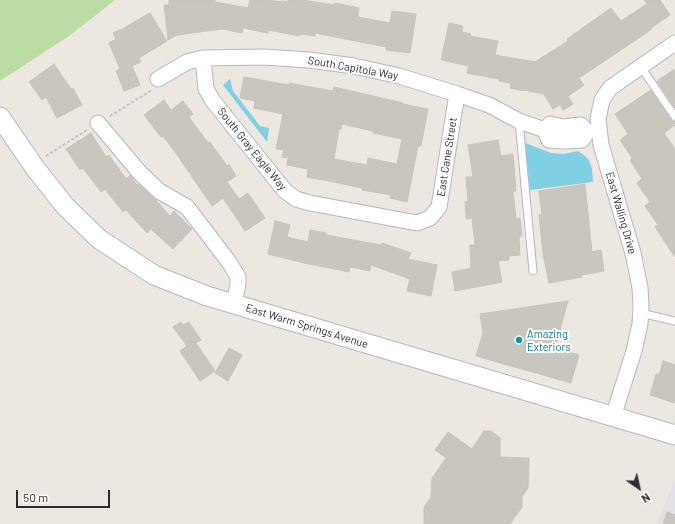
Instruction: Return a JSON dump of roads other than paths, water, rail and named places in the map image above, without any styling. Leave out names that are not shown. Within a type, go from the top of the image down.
[{"type":"street","name":"East Walling Drive","points":[[613,417],[634,351],[641,313],[640,288],[637,268],[601,144],[593,132],[598,119],[602,100],[610,88],[675,43]]},
{"type":"street","name":"South Capitola Way","points":[[158,80],[187,62],[203,58],[264,57],[309,60],[354,66],[399,76],[457,94],[489,106],[519,121],[545,130],[549,140],[582,140],[593,132]]},
{"type":"street","name":"South Gray Eagle Way","points":[[203,58],[206,89],[213,101],[285,191],[296,199],[416,223],[430,218]]},
{"type":"street","name":"East Cane Street","points":[[430,218],[439,207],[457,94]]},
{"type":"street","name":"East Warm Springs Avenue","points":[[0,117],[34,168],[65,206],[99,239],[154,276],[207,296],[675,435]]},
{"type":"street","points":[[98,123],[140,173],[160,191],[187,207],[229,262],[238,277],[234,304]]},
{"type":"lane","points":[[641,67],[675,117]]},
{"type":"lane","points":[[519,121],[532,271]]},
{"type":"lane","points":[[641,313],[675,321]]},
{"type":"water","points":[[230,79],[233,91],[260,126],[269,128],[267,142],[223,85]]},
{"type":"water","points":[[525,143],[551,153],[564,154],[578,151],[589,160],[592,169],[593,182],[530,190]]},
{"type":"place","name":"Amazing Exteriors","points":[[519,340]]}]
